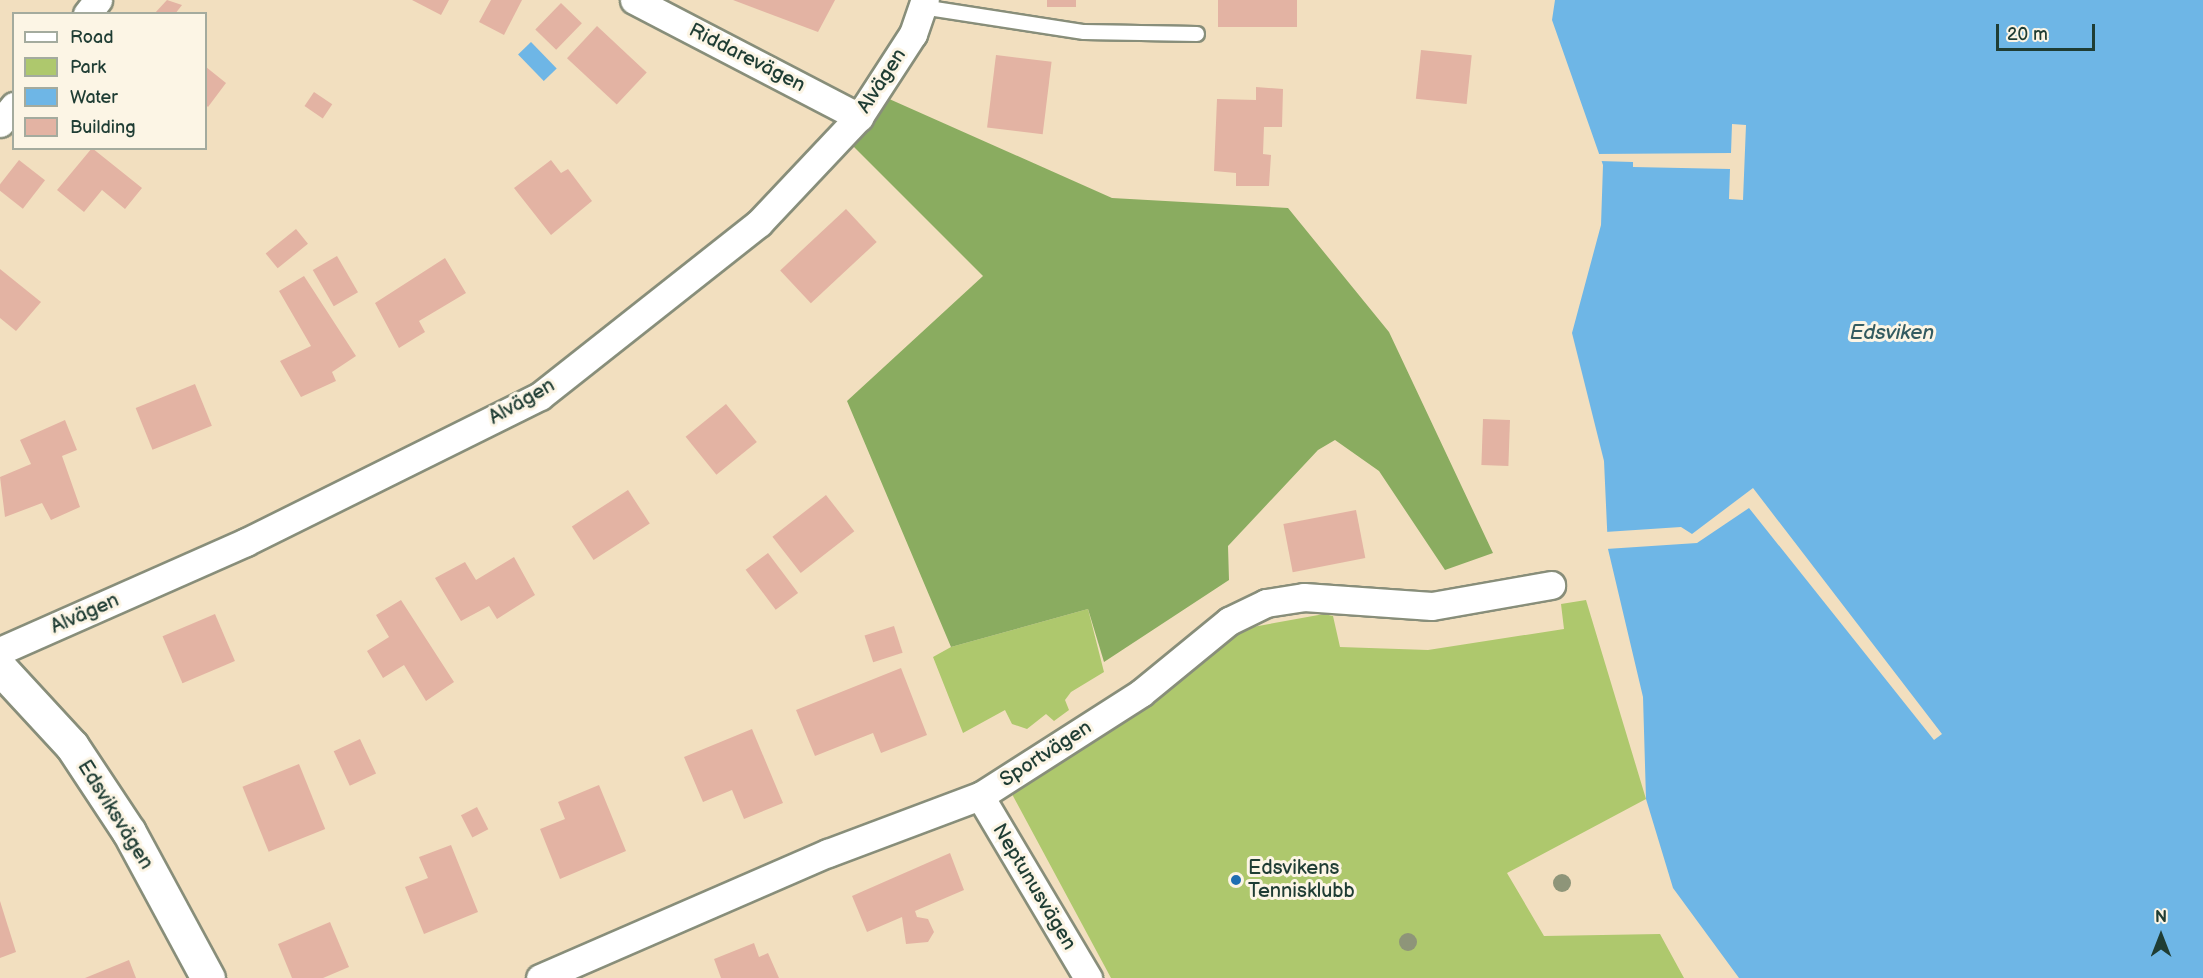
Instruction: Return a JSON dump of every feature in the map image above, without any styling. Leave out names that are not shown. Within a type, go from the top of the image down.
[{"type":"street","points":[[89,12],[98,0]]},
{"type":"street","name":"Riddarevägen","points":[[634,0],[859,117]]},
{"type":"street","name":"Alvägen","points":[[0,651],[246,542],[540,396],[759,223],[859,117],[913,34],[923,4]]},
{"type":"street","points":[[0,123],[12,108]]},
{"type":"street","name":"Sportvägen","points":[[540,978],[828,854],[980,796],[1141,693],[1229,621],[1266,603],[1304,597],[1432,606],[1551,585]]},
{"type":"street","name":"Edsviksvägen","points":[[0,668],[78,755],[129,832],[208,978]]},
{"type":"street","name":"Neptunusvägen","points":[[980,796],[1088,978]]},
{"type":"lane","points":[[923,4],[1083,32],[1197,34]]},
{"type":"green space","points":[[887,98],[1112,198],[1288,208],[1389,332],[1493,553],[1445,570],[1379,471],[1335,440],[1318,450],[1228,546],[1229,580],[1104,662],[1088,609],[951,647],[847,401],[983,276],[850,143]]},
{"type":"green space","points":[[1586,600],[1646,799],[1507,873],[1544,936],[1660,934],[1684,978],[1111,978],[1006,783],[1231,631],[1324,614],[1333,616],[1340,647],[1428,650],[1564,629],[1561,604]]},
{"type":"green space","points":[[1088,609],[1104,672],[1071,692],[1065,700],[1069,710],[1054,721],[1046,714],[1027,729],[1012,724],[1005,710],[963,733],[933,657],[951,647]]},
{"type":"water","name":"Edsviken","points":[[1555,0],[2203,0],[2203,978],[1739,978],[1673,888],[1646,799],[1643,697],[1608,549],[1604,461],[1572,333],[1601,225],[1603,165],[1552,20]]},
{"type":"water","points":[[531,42],[557,69],[544,81],[518,55]]},
{"type":"pier","points":[[1732,124],[1746,125],[1743,200],[1729,199],[1730,169],[1633,167],[1633,162],[1599,161],[1596,154],[1731,153]]},
{"type":"pier","points":[[1753,488],[1942,734],[1934,740],[1749,508],[1697,543],[1606,549],[1605,532],[1681,527],[1692,534]]},
{"type":"building","points":[[167,0],[182,5],[177,12],[156,12]]},
{"type":"building","points":[[412,0],[449,0],[441,15]]},
{"type":"building","points":[[491,0],[522,0],[504,35],[479,22]]},
{"type":"building","points":[[733,0],[835,0],[818,32]]},
{"type":"building","points":[[1047,0],[1076,0],[1076,7],[1047,7]]},
{"type":"building","points":[[1218,0],[1297,0],[1297,27],[1218,27]]},
{"type":"building","points":[[561,3],[582,23],[556,50],[535,30]]},
{"type":"building","points":[[597,26],[647,72],[617,105],[567,58]]},
{"type":"building","points":[[1421,50],[1472,55],[1467,104],[1416,99]]},
{"type":"building","points":[[996,55],[1052,62],[1043,134],[987,127]]},
{"type":"building","points":[[207,68],[226,83],[207,106]]},
{"type":"building","points":[[1256,87],[1283,89],[1282,127],[1264,127],[1263,154],[1271,155],[1269,186],[1236,186],[1236,173],[1214,171],[1217,99],[1256,100]]},
{"type":"building","points":[[314,92],[332,104],[323,118],[304,106]]},
{"type":"building","points":[[90,150],[94,150],[142,188],[125,209],[102,190],[84,212],[57,190]]},
{"type":"building","points":[[19,160],[45,180],[23,209],[0,191],[0,184]]},
{"type":"building","points":[[551,160],[561,173],[568,169],[592,201],[551,235],[514,188]]},
{"type":"building","points":[[846,209],[877,242],[811,303],[780,270]]},
{"type":"building","points":[[296,229],[308,244],[278,268],[266,254]]},
{"type":"building","points":[[337,256],[358,292],[334,306],[313,270]]},
{"type":"building","points":[[445,258],[466,293],[419,321],[425,332],[399,348],[375,303]]},
{"type":"building","points":[[0,269],[41,302],[16,331],[0,318]]},
{"type":"building","points":[[304,276],[356,356],[332,372],[336,381],[301,397],[280,361],[311,346],[279,291]]},
{"type":"building","points":[[195,384],[212,426],[153,450],[136,408]]},
{"type":"building","points":[[726,404],[757,442],[716,475],[686,437]]},
{"type":"building","points":[[1483,419],[1510,420],[1508,466],[1481,465]]},
{"type":"building","points":[[65,420],[77,450],[62,456],[80,507],[51,520],[42,503],[5,517],[0,477],[31,464],[20,440]]},
{"type":"building","points":[[628,490],[650,524],[594,560],[572,526]]},
{"type":"building","points":[[826,495],[854,531],[801,573],[772,537]]},
{"type":"building","points":[[1356,510],[1365,558],[1293,572],[1283,524]]},
{"type":"building","points":[[768,553],[798,593],[776,610],[746,570]]},
{"type":"building","points":[[514,557],[535,595],[497,619],[489,606],[461,621],[435,578],[465,562],[476,580]]},
{"type":"building","points":[[401,600],[454,682],[426,701],[404,665],[383,678],[367,651],[389,637],[376,615]]},
{"type":"building","points":[[215,614],[235,661],[182,683],[163,636]]},
{"type":"building","points":[[894,626],[903,653],[873,662],[865,636]]},
{"type":"building","points":[[901,668],[927,735],[881,753],[873,733],[815,756],[796,710]]},
{"type":"building","points":[[752,729],[783,803],[744,819],[732,790],[703,802],[684,757]]},
{"type":"building","points":[[360,739],[376,773],[350,786],[334,751]]},
{"type":"building","points":[[299,764],[325,829],[269,852],[242,787]]},
{"type":"building","points":[[599,785],[626,851],[560,879],[540,829],[565,819],[558,802]]},
{"type":"building","points":[[477,807],[488,829],[472,837],[461,815]]},
{"type":"building","points":[[451,845],[478,912],[424,934],[405,887],[428,878],[419,857]]},
{"type":"building","points":[[950,853],[964,890],[915,911],[917,917],[928,919],[934,932],[928,942],[906,944],[902,917],[867,932],[852,896]]},
{"type":"building","points":[[0,901],[16,952],[0,958]]},
{"type":"building","points":[[330,922],[349,967],[323,978],[292,978],[278,944]]},
{"type":"building","points":[[754,943],[759,957],[768,953],[779,978],[721,978],[714,959]]},
{"type":"building","points":[[129,960],[136,978],[85,978]]},
{"type":"place","name":"Edsvikens Tennisklubb","points":[[1236,880]]}]
